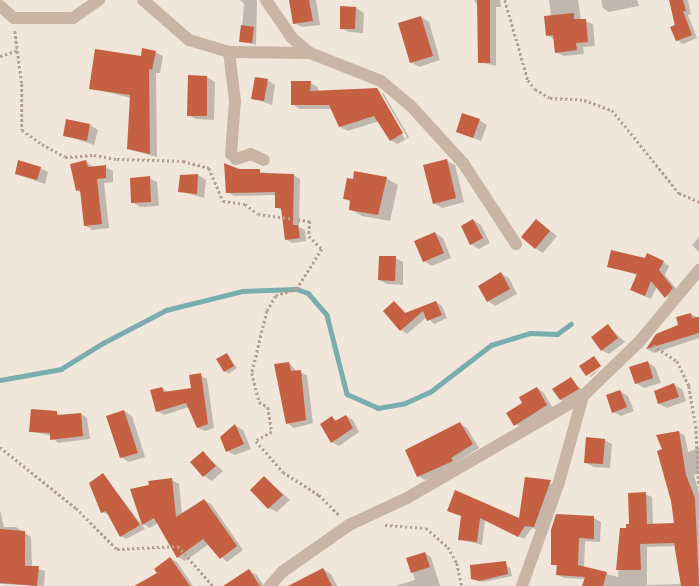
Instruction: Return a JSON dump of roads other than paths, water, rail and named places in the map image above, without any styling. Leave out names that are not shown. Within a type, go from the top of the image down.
[{"type":"street","points":[[0,6],[14,18],[73,18],[100,0]]},
{"type":"street","points":[[143,0],[189,40],[229,52],[310,53]]},
{"type":"street","points":[[266,0],[292,38],[310,53],[381,81],[410,105],[463,163],[516,244]]},
{"type":"street","points":[[229,52],[235,101],[231,154],[236,159],[250,154],[264,160]]},
{"type":"street","points":[[270,586],[282,572],[349,524],[407,498],[583,396],[639,342],[699,270]]},
{"type":"street","points":[[522,586],[559,482],[583,396]]},
{"type":"waterway","points":[[0,380],[61,369],[103,343],[166,310],[243,291],[297,289],[308,293],[327,315],[347,394],[378,408],[405,403],[430,392],[491,345],[530,333],[557,334],[571,324]]}]
